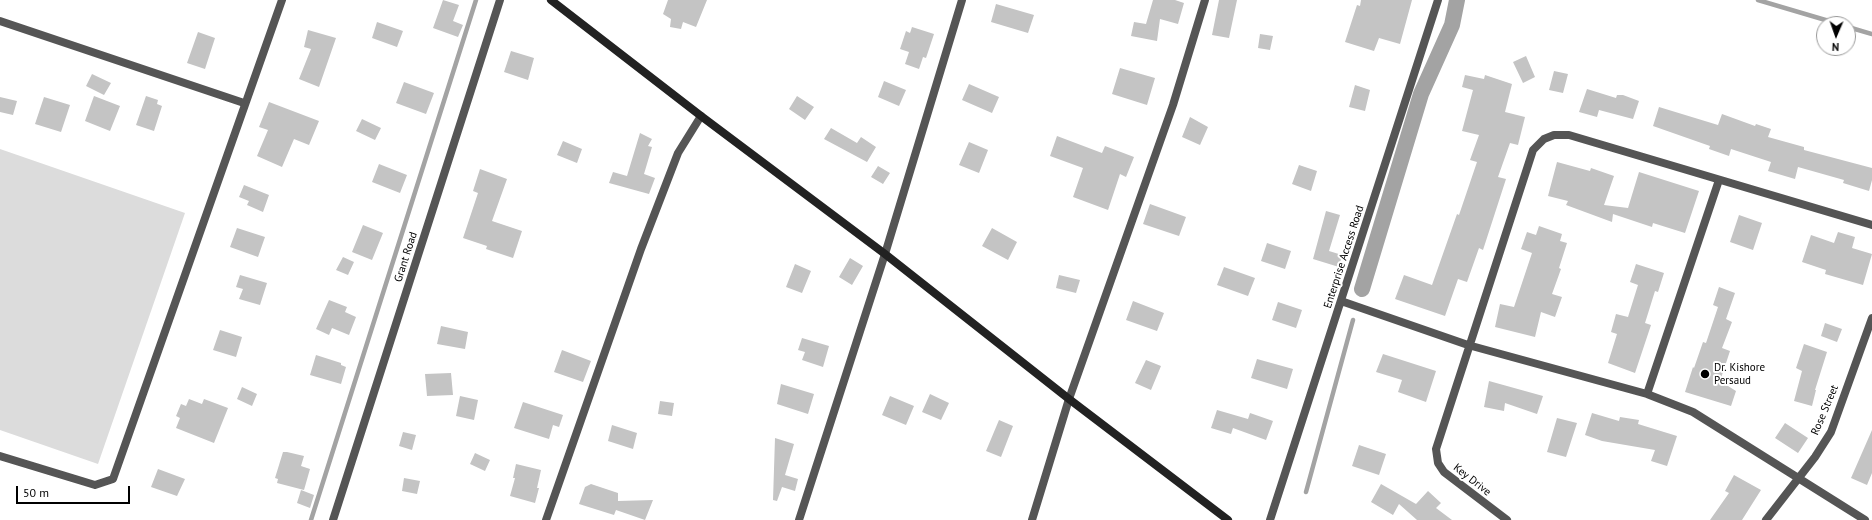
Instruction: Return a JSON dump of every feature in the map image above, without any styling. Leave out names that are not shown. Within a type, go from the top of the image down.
[{"type":"main road","points":[[551,0],[700,116],[885,254],[1069,399],[1228,520]]},
{"type":"street","points":[[0,456],[95,485],[113,479],[244,103],[282,0]]},
{"type":"street","name":"Grant Road","points":[[334,520],[500,0]]},
{"type":"street","points":[[799,520],[885,254],[962,0]]},
{"type":"street","points":[[1032,520],[1069,399],[1173,105],[1205,0]]},
{"type":"street","name":"Enterprise Access Road","points":[[1270,520],[1438,0]]},
{"type":"street","points":[[0,21],[244,103]]},
{"type":"street","points":[[546,520],[641,248],[678,153],[700,116]]},
{"type":"street","points":[[1468,345],[1533,150],[1544,139],[1554,135],[1570,135],[1872,225]]},
{"type":"street","points":[[1647,394],[1719,180]]},
{"type":"street","points":[[1341,301],[1468,345],[1647,394],[1693,412],[1865,520]]},
{"type":"street","name":"Rose Street","points":[[1766,520],[1815,457],[1831,432],[1872,318]]},
{"type":"street","name":"Key Drive","points":[[1468,345],[1436,449],[1438,463],[1444,472],[1507,520]]},
{"type":"shaded area","points":[[0,149],[185,213],[98,464],[0,430]]},
{"type":"building","points":[[443,0],[459,5],[453,21],[463,25],[458,37],[433,28]]},
{"type":"building","points":[[668,0],[707,0],[696,27],[683,22],[681,29],[670,27],[671,19],[663,14]]},
{"type":"building","points":[[1153,0],[1175,0],[1184,3],[1178,24],[1160,19],[1157,41],[1131,36],[1134,22],[1146,24]]},
{"type":"building","points":[[1219,0],[1237,0],[1229,38],[1212,35]]},
{"type":"building","points":[[1361,0],[1412,0],[1400,44],[1379,38],[1374,51],[1345,42],[1357,5],[1360,6]]},
{"type":"building","points":[[996,4],[1034,15],[1028,33],[991,22]]},
{"type":"building","points":[[377,22],[403,31],[397,47],[372,38]]},
{"type":"building","points":[[912,27],[934,34],[926,58],[923,57],[919,69],[905,64],[909,52],[900,49],[906,31],[910,33]]},
{"type":"building","points":[[308,30],[336,38],[319,87],[299,79],[311,49],[304,47]]},
{"type":"building","points":[[198,32],[215,38],[205,69],[187,63]]},
{"type":"building","points":[[1260,34],[1273,36],[1270,50],[1258,48]]},
{"type":"building","points":[[511,51],[534,58],[528,80],[504,72]]},
{"type":"building","points":[[1526,56],[1535,77],[1523,83],[1513,62]]},
{"type":"building","points":[[1120,68],[1155,78],[1147,105],[1112,94]]},
{"type":"building","points":[[1554,71],[1568,74],[1563,93],[1549,90]]},
{"type":"building","points":[[92,74],[111,83],[104,95],[86,86]]},
{"type":"building","points":[[1465,75],[1484,79],[1485,75],[1512,84],[1505,112],[1525,117],[1518,145],[1510,143],[1498,177],[1506,179],[1483,250],[1479,248],[1467,282],[1458,279],[1445,316],[1395,299],[1404,275],[1432,285],[1457,214],[1459,215],[1477,162],[1470,160],[1479,135],[1462,131],[1473,90],[1462,87]]},
{"type":"building","points":[[884,81],[906,90],[899,106],[878,97]]},
{"type":"building","points":[[404,82],[434,93],[426,114],[396,103]]},
{"type":"building","points":[[969,84],[999,97],[992,113],[962,100]]},
{"type":"building","points":[[1355,85],[1370,90],[1365,111],[1349,107]]},
{"type":"building","points":[[1587,89],[1616,98],[1617,95],[1623,95],[1639,101],[1633,119],[1599,110],[1597,117],[1579,112]]},
{"type":"building","points":[[94,96],[120,106],[110,131],[85,121]]},
{"type":"building","points":[[146,96],[158,100],[157,104],[162,106],[154,131],[136,125]]},
{"type":"building","points":[[797,96],[814,107],[805,120],[789,109]]},
{"type":"building","points":[[0,97],[17,101],[13,115],[0,112]]},
{"type":"building","points":[[44,97],[70,105],[61,132],[35,124]]},
{"type":"building","points":[[269,102],[319,121],[309,145],[294,139],[282,167],[257,156],[268,130],[259,127]]},
{"type":"building","points":[[1659,107],[1718,125],[1722,114],[1755,126],[1756,124],[1771,129],[1768,137],[1804,147],[1804,150],[1872,168],[1872,180],[1869,191],[1843,183],[1844,180],[1798,167],[1795,179],[1768,171],[1771,162],[1731,149],[1729,156],[1709,149],[1710,146],[1653,126]]},
{"type":"building","points":[[1190,117],[1208,127],[1200,145],[1182,137]]},
{"type":"building","points":[[362,119],[381,128],[375,140],[356,131]]},
{"type":"building","points":[[831,128],[857,143],[861,137],[876,147],[867,162],[824,139]]},
{"type":"building","points":[[640,133],[652,139],[648,146],[652,147],[644,174],[655,178],[649,194],[609,183],[613,172],[627,176]]},
{"type":"building","points":[[1057,136],[1102,153],[1105,146],[1134,157],[1126,177],[1120,174],[1108,210],[1073,197],[1083,168],[1050,156]]},
{"type":"building","points":[[563,141],[582,149],[577,163],[557,155]]},
{"type":"building","points":[[969,142],[988,150],[979,173],[959,165]]},
{"type":"building","points":[[1557,162],[1590,171],[1591,168],[1614,176],[1604,205],[1628,208],[1639,172],[1699,191],[1685,233],[1653,223],[1652,227],[1613,214],[1612,222],[1566,205],[1568,201],[1548,196]]},
{"type":"building","points":[[379,164],[407,175],[400,193],[372,182]]},
{"type":"building","points":[[1299,165],[1317,171],[1311,191],[1292,184]]},
{"type":"building","points":[[878,166],[890,173],[883,184],[871,177]]},
{"type":"building","points":[[480,169],[507,179],[492,221],[522,231],[513,258],[486,249],[487,246],[463,238],[478,193],[473,191]]},
{"type":"building","points":[[244,185],[269,195],[263,212],[247,205],[249,201],[239,197]]},
{"type":"building","points":[[1150,204],[1186,217],[1179,236],[1143,224]]},
{"type":"building","points":[[1326,211],[1340,215],[1329,251],[1342,255],[1339,267],[1313,259]]},
{"type":"building","points":[[1739,215],[1762,223],[1753,250],[1730,242]]},
{"type":"building","points":[[363,225],[383,233],[372,260],[352,252]]},
{"type":"building","points":[[1539,226],[1562,234],[1560,241],[1567,243],[1559,268],[1561,269],[1552,294],[1562,297],[1555,317],[1541,312],[1535,337],[1495,327],[1500,304],[1514,307],[1532,253],[1521,249],[1527,232],[1536,235]]},
{"type":"building","points":[[237,228],[265,237],[258,257],[230,247]]},
{"type":"building","points":[[992,228],[1017,242],[1008,260],[982,246]]},
{"type":"building","points":[[1838,232],[1855,237],[1852,248],[1872,254],[1863,285],[1825,274],[1826,270],[1802,262],[1811,235],[1834,243]]},
{"type":"building","points":[[1267,243],[1291,251],[1285,269],[1261,261]]},
{"type":"building","points":[[343,257],[354,262],[348,275],[336,270]]},
{"type":"building","points":[[850,258],[863,266],[852,285],[839,277]]},
{"type":"building","points":[[795,264],[811,271],[802,293],[786,287]]},
{"type":"building","points":[[1636,264],[1664,273],[1658,292],[1655,291],[1645,323],[1651,325],[1635,373],[1608,363],[1617,334],[1611,332],[1616,314],[1628,317],[1638,285],[1630,282]]},
{"type":"building","points":[[1224,267],[1255,278],[1248,296],[1217,285]]},
{"type":"building","points":[[240,275],[267,283],[260,305],[239,299],[243,289],[236,287]]},
{"type":"building","points":[[1059,275],[1080,280],[1076,293],[1056,288]]},
{"type":"building","points":[[1719,287],[1735,293],[1726,319],[1732,322],[1722,348],[1730,351],[1720,381],[1736,391],[1731,406],[1685,392],[1703,342],[1706,343],[1718,307],[1713,305]]},
{"type":"building","points":[[329,300],[347,307],[345,312],[356,317],[349,335],[332,328],[329,335],[316,329]]},
{"type":"building","points":[[1133,301],[1164,313],[1157,331],[1126,320]]},
{"type":"building","points":[[1278,302],[1302,310],[1296,328],[1272,320]]},
{"type":"building","points":[[1825,323],[1842,329],[1837,342],[1821,336]]},
{"type":"building","points":[[441,326],[468,332],[465,349],[437,344]]},
{"type":"building","points":[[220,330],[242,337],[236,357],[213,350]]},
{"type":"building","points":[[802,338],[829,346],[823,367],[802,360],[805,352],[798,350]]},
{"type":"building","points":[[1804,344],[1827,352],[1815,390],[1812,406],[1794,401],[1802,371],[1796,368]]},
{"type":"building","points":[[562,350],[591,361],[583,382],[554,372]]},
{"type":"building","points":[[1383,354],[1436,371],[1426,402],[1398,392],[1402,380],[1376,372]]},
{"type":"building","points":[[316,355],[341,363],[341,365],[346,367],[341,384],[310,375]]},
{"type":"building","points":[[1257,359],[1293,369],[1287,389],[1251,378]]},
{"type":"building","points":[[1146,360],[1161,366],[1151,390],[1135,383]]},
{"type":"building","points":[[451,373],[453,395],[427,396],[425,374]]},
{"type":"building","points":[[1489,381],[1543,396],[1537,414],[1505,403],[1504,411],[1484,407]]},
{"type":"building","points":[[781,384],[814,394],[808,414],[777,404]]},
{"type":"building","points":[[242,387],[257,394],[252,406],[237,399]]},
{"type":"building","points":[[930,394],[949,403],[941,420],[922,412]]},
{"type":"building","points":[[460,396],[478,400],[474,420],[456,416]]},
{"type":"building","points":[[890,396],[914,406],[906,425],[882,415]]},
{"type":"building","points":[[189,399],[202,404],[204,399],[228,408],[214,443],[176,428],[180,418],[176,416],[181,404],[186,406]]},
{"type":"building","points":[[660,401],[674,403],[672,416],[658,414]]},
{"type":"building","points":[[523,402],[563,415],[559,427],[553,425],[549,439],[514,428]]},
{"type":"building","points":[[1217,410],[1248,419],[1250,413],[1273,421],[1266,440],[1233,428],[1231,434],[1211,428]]},
{"type":"building","points":[[1592,413],[1619,421],[1620,417],[1639,420],[1638,424],[1677,436],[1667,466],[1651,461],[1655,450],[1602,441],[1585,435]]},
{"type":"building","points":[[1557,418],[1577,423],[1566,457],[1547,452]]},
{"type":"building","points":[[999,420],[1013,426],[1001,457],[986,451]]},
{"type":"building","points":[[1785,423],[1808,438],[1798,453],[1775,438]]},
{"type":"building","points":[[612,425],[637,433],[633,449],[608,441]]},
{"type":"building","points":[[1872,430],[1872,473],[1867,485],[1851,478]]},
{"type":"building","points":[[403,432],[416,435],[412,450],[399,446]]},
{"type":"building","points":[[775,438],[794,444],[785,475],[798,479],[795,491],[782,487],[777,501],[773,500]]},
{"type":"building","points":[[1359,445],[1386,454],[1379,475],[1352,466]]},
{"type":"building","points":[[283,452],[304,456],[301,466],[310,469],[304,490],[277,483],[278,479],[275,478]]},
{"type":"building","points":[[475,453],[490,460],[485,471],[470,464]]},
{"type":"building","points":[[516,464],[541,470],[537,488],[539,488],[535,503],[510,496],[515,478],[513,478]]},
{"type":"building","points":[[158,469],[185,479],[177,496],[151,487]]},
{"type":"building","points":[[1734,475],[1761,490],[1742,520],[1710,520],[1729,493],[1725,491]]},
{"type":"building","points":[[404,478],[420,481],[417,494],[402,491]]},
{"type":"building","points":[[591,484],[618,493],[618,501],[653,500],[645,520],[616,510],[614,515],[579,504],[585,487]]},
{"type":"building","points":[[1381,484],[1416,504],[1428,491],[1441,503],[1436,508],[1452,520],[1417,520],[1399,504],[1393,515],[1371,502]]},
{"type":"building","points":[[301,490],[314,495],[310,508],[297,503]]},
{"type":"waterway","points":[[311,520],[476,0]]},
{"type":"waterway","points":[[1362,289],[1421,94],[1452,25],[1457,0]]},
{"type":"waterway","points":[[1758,0],[1816,17]]},
{"type":"waterway","points":[[1856,29],[1872,34]]},
{"type":"waterway","points":[[1306,492],[1353,320]]},
{"type":"place","name":"Dr. Kishore Persaud","points":[[1705,374]]}]
